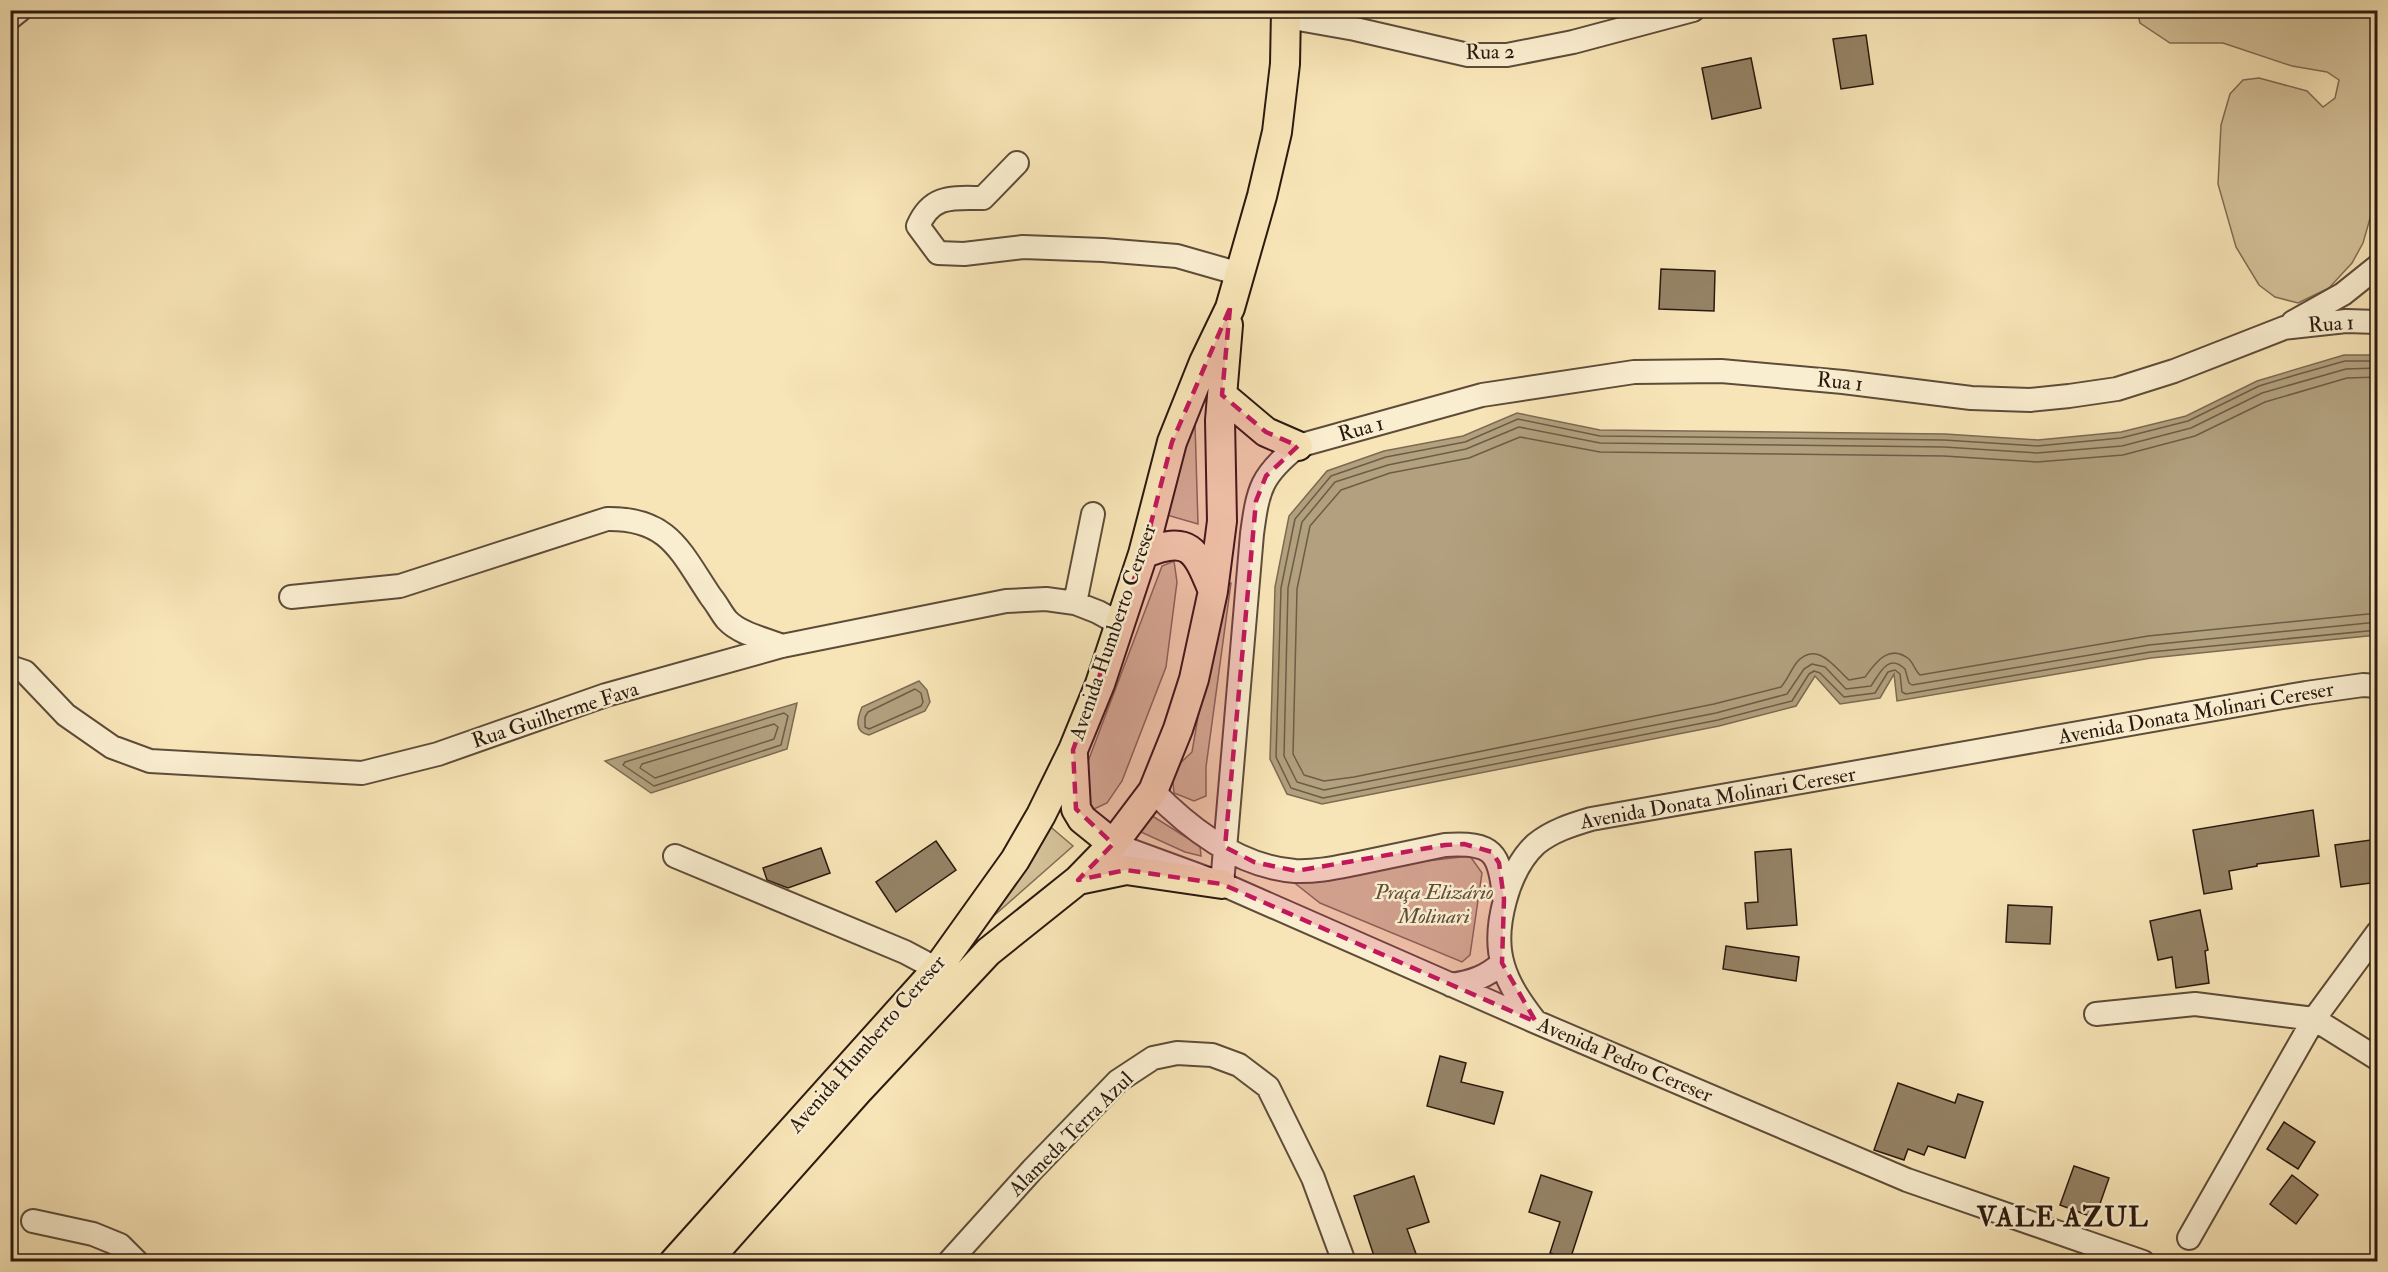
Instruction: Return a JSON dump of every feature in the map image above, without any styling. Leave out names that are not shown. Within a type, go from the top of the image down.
[{"type":"main road","name":"Avenida Humberto Cereser","points":[[674,1262],[937,969],[1015,860],[1041,815],[1073,750],[1100,684],[1143,554],[1172,442],[1204,362],[1230,308],[1240,274],[1277,132],[1285,64],[1286,14]]},
{"type":"main road","name":"Avenida Humberto Cereser","points":[[706,1262],[766,1192],[988,952],[1078,880],[1113,844],[1153,792],[1178,729],[1194,679],[1213,591],[1221,521],[1220,420],[1230,308]]},
{"type":"main road","points":[[1222,395],[1266,432],[1298,446]]},
{"type":"main road","points":[[1143,554],[1160,546],[1171,544],[1183,546],[1201,561],[1213,591]]},
{"type":"main road","points":[[1073,750],[1076,809],[1082,819],[1113,844]]},
{"type":"main road","points":[[1078,880],[1126,870],[1222,884]]},
{"type":"street","points":[[10,18],[20,10]]},
{"type":"street","name":"Rua 2","points":[[1286,14],[1468,55],[1507,55],[1573,42],[1693,10]]},
{"type":"street","points":[[1017,163],[983,198],[948,197],[924,213],[918,226],[938,253],[964,254],[1023,247],[1102,250],[1177,256],[1240,274]]},
{"type":"street","points":[[2284,328],[2343,294],[2378,266]]},
{"type":"street","name":"Rua 1","points":[[1298,446],[1482,395],[1634,372],[1721,371],[1843,382],[1971,398],[2030,400],[2069,396],[2117,389],[2174,371],[2284,328],[2346,321],[2378,322]]},
{"type":"street","points":[[1222,884],[1251,534],[1256,501],[1266,476],[1278,462],[1298,446]]},
{"type":"street","points":[[1075,603],[1093,514]]},
{"type":"street","points":[[291,597],[400,586],[607,519],[629,519],[652,526],[673,540],[728,621],[750,634],[782,646]]},
{"type":"street","name":"Rua Guilherme Fava","points":[[10,667],[25,672],[66,715],[112,747],[150,761],[362,773],[438,754],[606,695],[782,646],[1006,601],[1046,599],[1075,603],[1120,624]]},
{"type":"street","name":"Avenida Donata Molinari Cereser","points":[[1504,899],[1522,861],[1535,845],[1552,833],[1591,819],[2306,693],[2363,685],[2378,686]]},
{"type":"street","points":[[1153,792],[1176,815],[1224,848],[1254,862],[1296,871],[1319,870],[1445,845],[1480,846],[1492,852],[1499,862],[1504,899],[1500,943],[1502,963],[1519,999],[1536,1022]]},
{"type":"street","name":"Avenida Pedro Cereser","points":[[1113,844],[1222,884],[1450,985],[1907,1180],[2143,1262]]},
{"type":"street","points":[[675,856],[905,952],[937,969]]},
{"type":"street","points":[[2189,1238],[2314,1019],[2378,932]]},
{"type":"street","points":[[1450,985],[1474,981],[1490,974],[1502,963]]},
{"type":"street","points":[[2096,1014],[2164,1005],[2195,1004],[2314,1019],[2378,1059]]},
{"type":"street","name":"Alameda Terra Azul","points":[[950,1262],[1032,1170],[1118,1082],[1153,1058],[1177,1053],[1212,1055],[1239,1065],[1268,1087],[1313,1178],[1344,1262]]},
{"type":"street","points":[[33,1221],[93,1234],[120,1245],[137,1262]]},
{"type":"highlighted area","points":[[1230,308],[1222,395],[1266,432],[1298,446],[1266,476],[1256,501],[1225,847],[1254,862],[1296,871],[1445,845],[1464,844],[1492,852],[1499,863],[1504,899],[1502,963],[1536,1022],[1222,884],[1126,870],[1078,880],[1113,844],[1076,809],[1073,750],[1143,554],[1172,442]]},
{"type":"green space","points":[[2137,11],[2377,11],[2377,194],[2363,243],[2352,263],[2329,288],[2298,303],[2275,297],[2259,285],[2236,247],[2218,184],[2221,125],[2230,94],[2243,80],[2259,78],[2307,91],[2323,107],[2335,98],[2339,80],[2327,72],[2292,66],[2223,43],[2170,43],[2140,23]]},
{"type":"green space","points":[[1194,390],[1198,524],[1160,513]]},
{"type":"green space","points":[[1174,561],[1177,582],[1166,667],[1122,781],[1107,803],[1094,809],[1078,788],[1162,566]]},
{"type":"green space","points":[[1221,583],[1231,583],[1206,767],[1206,796],[1194,801],[1174,793],[1172,771],[1192,752]]},
{"type":"green space","points":[[1146,812],[1200,846],[1201,856],[1185,852],[1132,828]]},
{"type":"green space","points":[[1046,823],[1073,846],[964,942]]},
{"type":"green space","name":"Praça Elizário Molinari","points":[[1470,856],[1482,873],[1470,955],[1462,962],[1320,903],[1292,881],[1346,870]]},
{"type":"water","points":[[2344,355],[2377,355],[2377,635],[2151,658],[1897,701],[1894,674],[1880,698],[1840,704],[1815,676],[1796,706],[1719,726],[1322,804],[1287,794],[1270,759],[1275,587],[1289,516],[1327,471],[1384,451],[1463,436],[1517,413],[1600,430],[1945,434],[2038,440],[2121,432],[2186,416],[2257,381]]},
{"type":"water","points":[[919,681],[927,690],[930,702],[925,711],[869,735],[861,731],[858,720],[862,707]]},
{"type":"water","points":[[797,703],[787,749],[651,793],[605,761]]},
{"type":"building","points":[[1866,35],[1873,84],[1841,89],[1833,39]]},
{"type":"building","points":[[1751,58],[1761,108],[1712,119],[1702,68]]},
{"type":"building","points":[[1661,269],[1715,271],[1714,311],[1659,309]]},
{"type":"building","points":[[2313,810],[2319,856],[2257,864],[2257,866],[2229,871],[2232,889],[2204,894],[2193,830]]},
{"type":"building","points":[[2378,839],[2378,882],[2341,887],[2335,845]]},
{"type":"building","points":[[936,841],[956,870],[896,912],[876,882]]},
{"type":"building","points":[[821,848],[830,873],[788,888],[767,880],[763,868]]},
{"type":"building","points":[[1791,849],[1797,925],[1747,929],[1745,903],[1758,902],[1755,852]]},
{"type":"building","points":[[2008,905],[2052,907],[2050,944],[2006,942]]},
{"type":"building","points":[[2200,910],[2208,950],[2205,951],[2209,983],[2176,988],[2172,957],[2158,960],[2150,921]]},
{"type":"building","points":[[1726,946],[1799,957],[1796,981],[1723,969]]},
{"type":"building","points":[[1440,1056],[1466,1063],[1461,1082],[1503,1092],[1494,1124],[1427,1106]]},
{"type":"building","points":[[1898,1083],[1955,1103],[1958,1094],[1983,1102],[1965,1158],[1928,1146],[1924,1155],[1908,1149],[1904,1160],[1874,1150]]},
{"type":"building","points":[[2284,1122],[2315,1142],[2298,1169],[2267,1149]]},
{"type":"building","points":[[2074,1166],[2109,1178],[2095,1218],[2060,1205]]},
{"type":"building","points":[[1541,1175],[1592,1192],[1570,1260],[1550,1253],[1560,1222],[1529,1212]]},
{"type":"building","points":[[2292,1175],[2318,1195],[2296,1224],[2270,1204]]},
{"type":"building","points":[[1414,1176],[1429,1222],[1407,1229],[1419,1262],[1376,1262],[1354,1196]]},
{"type":"district","name":"VALE AZUL","points":[[2063,1217]]}]
